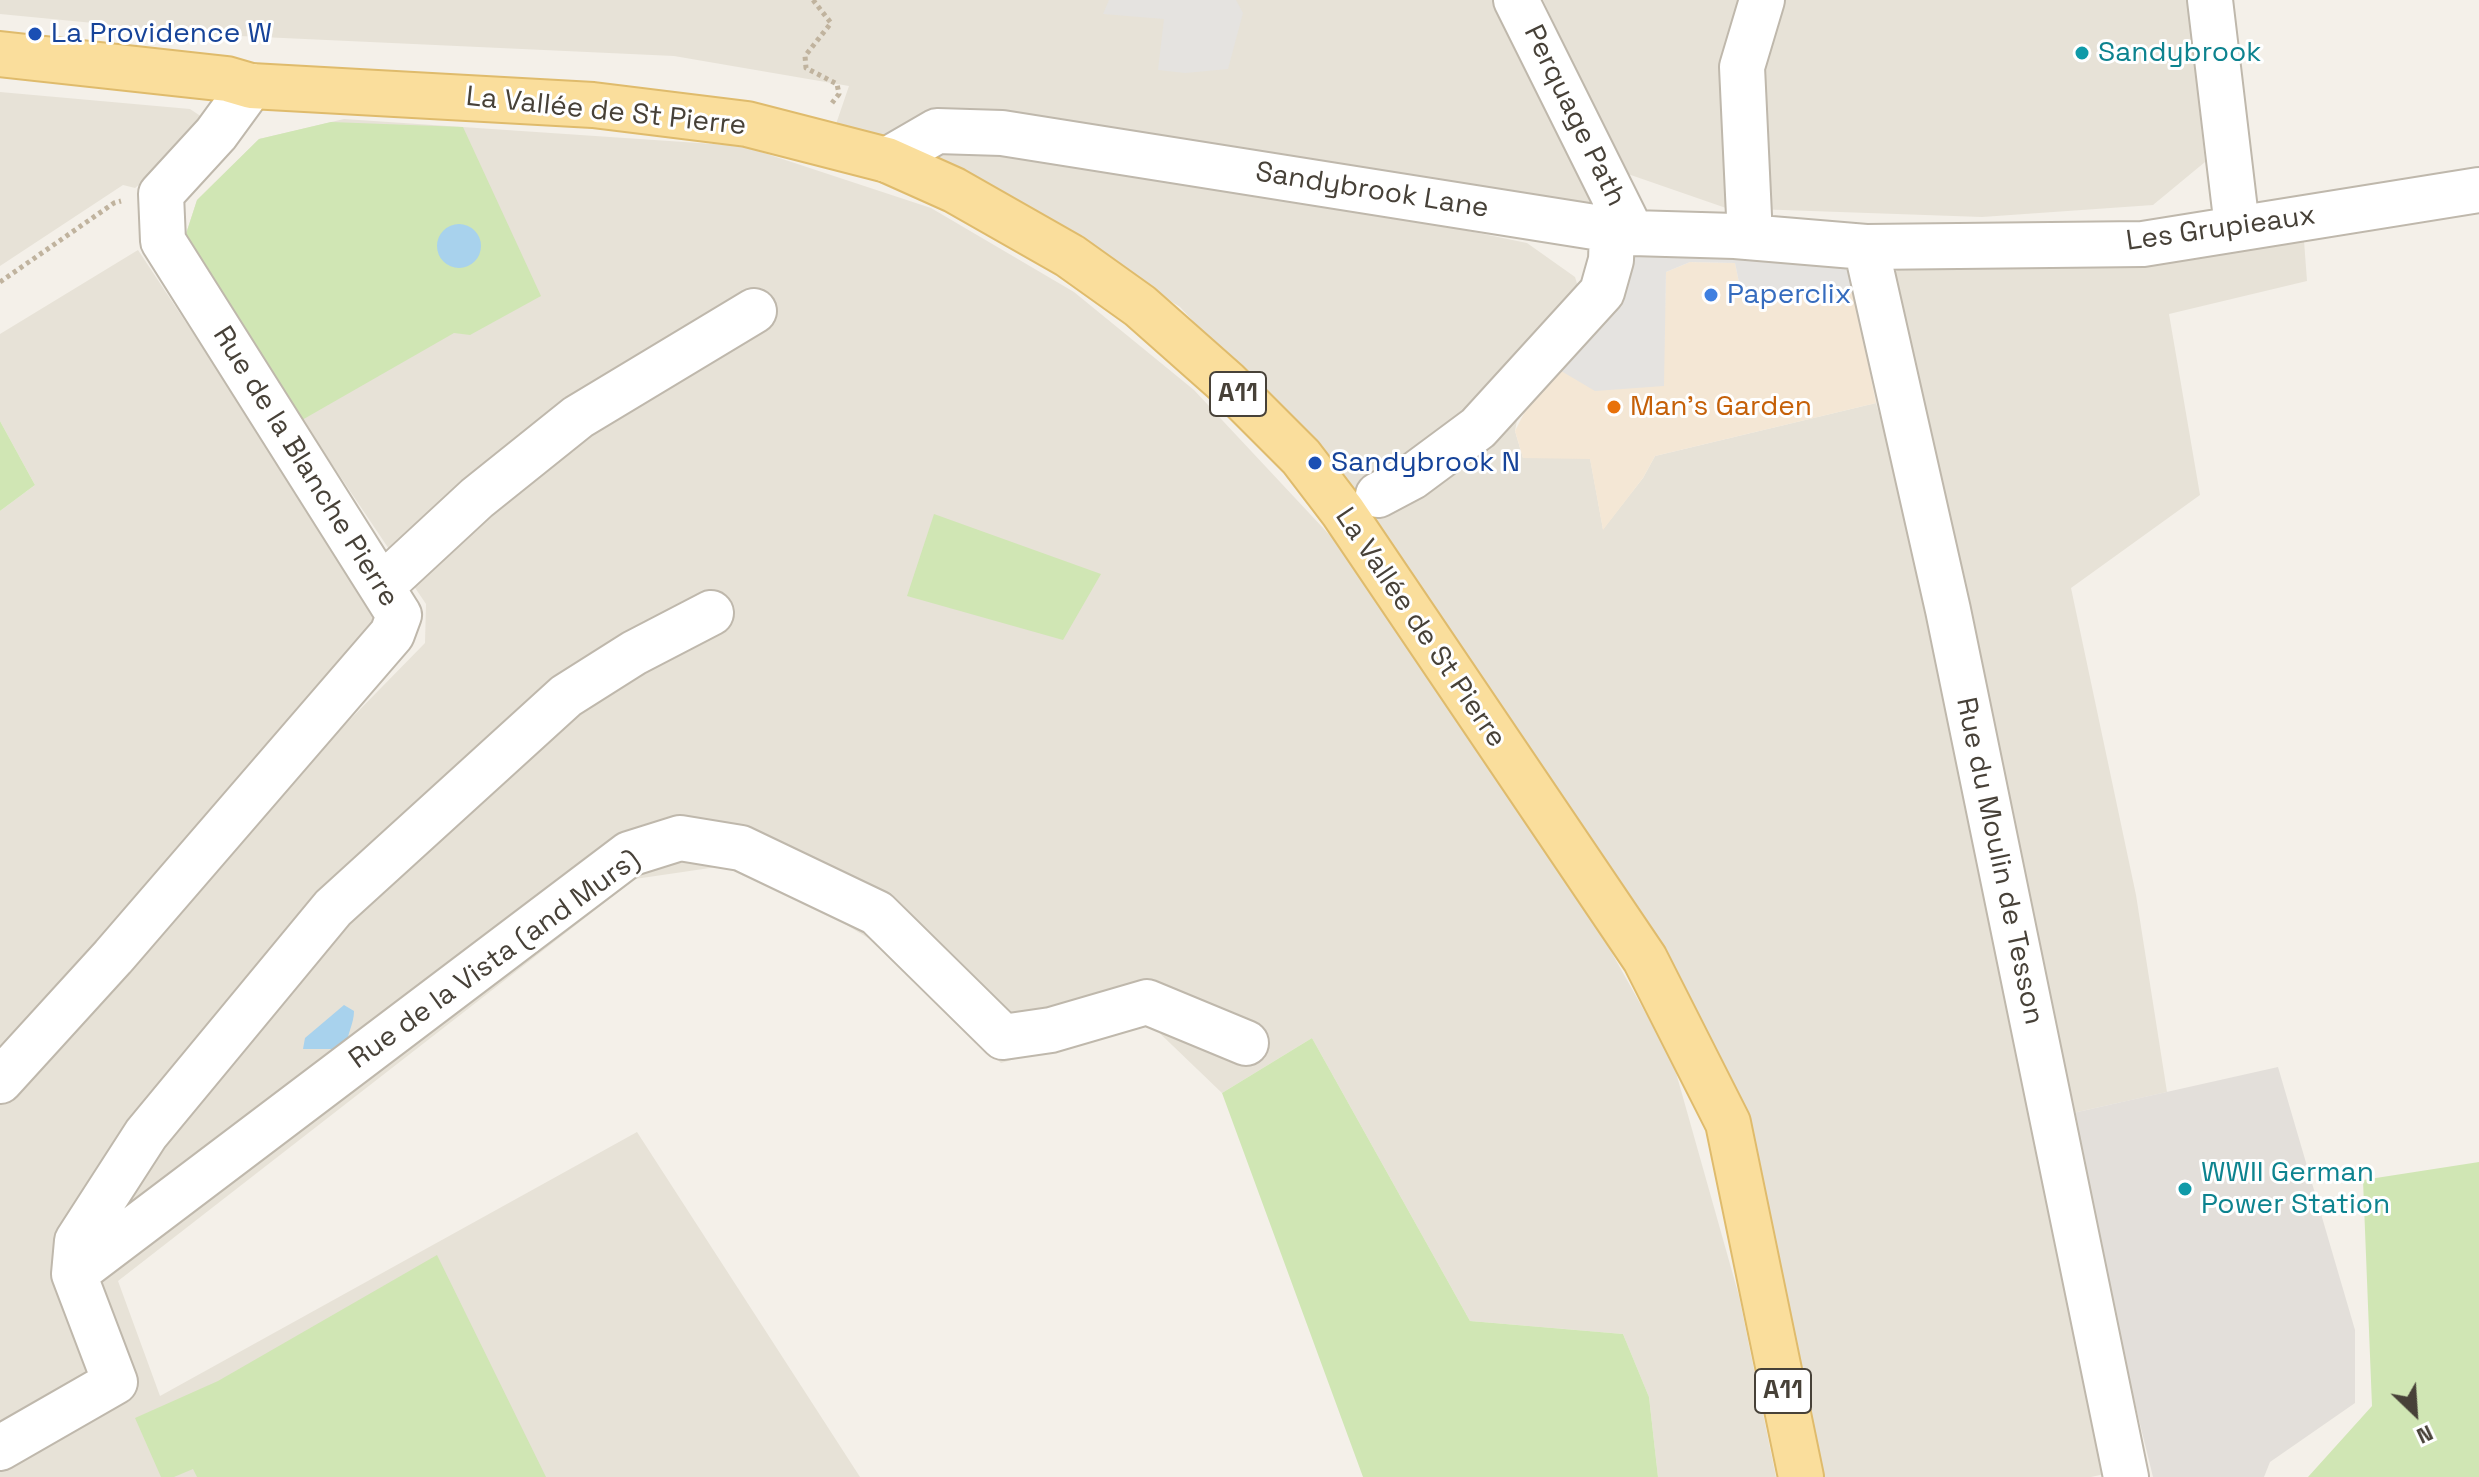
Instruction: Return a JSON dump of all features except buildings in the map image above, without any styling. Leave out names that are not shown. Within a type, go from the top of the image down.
[{"type":"main road","name":"La Vallée de St Pierre","points":[[0,54],[227,79],[251,86],[593,105],[747,124],[887,160],[954,190],[1070,256],[1140,306],[1227,383],[1301,457],[1343,512],[1645,959],[1728,1123],[1801,1477]]},
{"type":"street","name":"Perquage Path","points":[[1516,0],[1622,231]]},
{"type":"street","points":[[1750,237],[1742,67],[1762,0]]},
{"type":"street","points":[[2210,0],[2237,227]]},
{"type":"street","points":[[161,194],[216,134],[251,86]]},
{"type":"street","name":"Sandybrook Lane","points":[[887,160],[937,131],[1002,133],[1622,231],[1866,247]]},
{"type":"street","name":"Les Grupieaux","points":[[1866,247],[2143,244],[2479,190]]},
{"type":"street","name":"Rue de la Blanche Pierre","points":[[0,1081],[113,957],[392,634],[399,615],[163,241],[161,194]]},
{"type":"street","points":[[1378,495],[1412,477],[1478,428],[1602,292],[1622,231]]},
{"type":"street","name":"Rue du Moulin de Tesson","points":[[1866,247],[1948,610],[2126,1477]]},
{"type":"street","points":[[382,586],[477,498],[578,417],[754,311]]},
{"type":"street","points":[[0,1448],[115,1382],[74,1274],[77,1241],[146,1134],[333,908],[566,696],[634,653],[711,613]]},
{"type":"street","name":"Rue de la Vista (and Murs)","points":[[74,1274],[629,854],[680,838],[741,848],[877,913],[1003,1037],[1051,1030],[1147,1002],[1246,1043]]},
{"type":"path","points":[[813,0],[831,23],[805,56],[806,68],[837,84],[839,94],[831,106],[814,116],[821,143]]},
{"type":"path","points":[[0,282],[114,203],[161,194]]},
{"type":"shaded area","points":[[0,0],[1497,0],[1605,212],[885,144],[835,127],[849,86],[674,56],[218,35],[0,14]]},
{"type":"shaded area","points":[[1109,0],[1236,0],[1243,13],[1228,69],[1185,73],[1158,70],[1164,19],[1103,14]]},
{"type":"shaded area","name":"Sandybrook","points":[[1543,0],[2188,0],[2205,162],[2153,205],[1982,217],[1726,208],[1625,173]]},
{"type":"shaded area","points":[[0,92],[190,109],[205,119],[199,138],[135,188],[123,185],[0,266]]},
{"type":"shaded area","points":[[344,119],[743,146],[931,208],[1074,292],[1194,390],[1339,545],[1604,939],[1673,1062],[1739,1296],[1776,1477],[1658,1477],[1649,1397],[1623,1334],[1470,1321],[1312,1038],[1222,1093],[1147,1021],[1001,1063],[868,938],[744,863],[635,879],[118,1281],[160,1396],[637,1132],[860,1477],[0,1477],[0,1099],[283,788],[425,643],[426,604],[183,243],[197,200],[259,139]]},
{"type":"shaded area","points":[[957,146],[1284,193],[1527,243],[1575,277],[1579,290],[1530,350],[1515,431],[1523,458],[1590,458],[1603,529],[1643,478],[1655,456],[1876,403],[1933,608],[2105,1474],[2091,1477],[1821,1477],[1740,1118],[1284,419],[1180,307],[1055,227],[937,158]]},
{"type":"shaded area","points":[[2303,227],[2307,281],[2169,314],[2200,495],[2071,588],[2136,895],[2167,1092],[2064,1115],[1885,300],[1895,272],[1916,258]]},
{"type":"shaded area","points":[[1612,229],[1866,247],[1876,293],[1741,292],[1735,263],[1690,262],[1666,272],[1664,386],[1595,391],[1541,359]]},
{"type":"shaded area","points":[[138,250],[392,634],[0,1065],[0,511],[35,485],[0,421],[0,334]]},
{"type":"shaded area","points":[[1690,262],[1735,263],[1741,292],[1854,293],[1876,403],[1655,456],[1643,478],[1603,530],[1590,459],[1523,458],[1515,431],[1549,364],[1663,385],[1666,272]]},
{"type":"shaded area","points":[[2278,1067],[2355,1330],[2355,1403],[2270,1462],[2264,1477],[2153,1477],[2064,1115]]},
{"type":"green space","points":[[331,122],[463,127],[541,296],[470,335],[454,333],[302,420],[183,243],[197,200],[259,139]]},
{"type":"green space","points":[[0,421],[35,485],[0,511]]},
{"type":"green space","points":[[934,514],[1101,574],[1063,640],[907,596]]},
{"type":"green space","points":[[1312,1038],[1470,1321],[1623,1334],[1649,1397],[1658,1477],[1363,1477],[1222,1093]]},
{"type":"green space","points":[[2479,1162],[2479,1477],[2308,1477],[2372,1406],[2363,1180]]},
{"type":"green space","points":[[437,1255],[546,1477],[197,1477],[193,1469],[174,1477],[161,1477],[135,1418],[218,1381]]},
{"type":"water","points":[[459,224],[475,230],[481,246],[475,262],[459,268],[443,262],[437,246],[443,230]]},
{"type":"water","points":[[344,1005],[354,1011],[347,1049],[303,1049],[305,1038]]},
{"type":"place","name":"La Providence W","points":[[35,34]]},
{"type":"place","name":"Sandybrook","points":[[2082,53]]},
{"type":"place","name":"Paperclix","points":[[1711,295]]},
{"type":"place","name":"Man's Garden","points":[[1614,407]]},
{"type":"place","name":"Sandybrook N","points":[[1315,463]]},
{"type":"place","name":"WWII German Power Station","points":[[2185,1189]]}]
